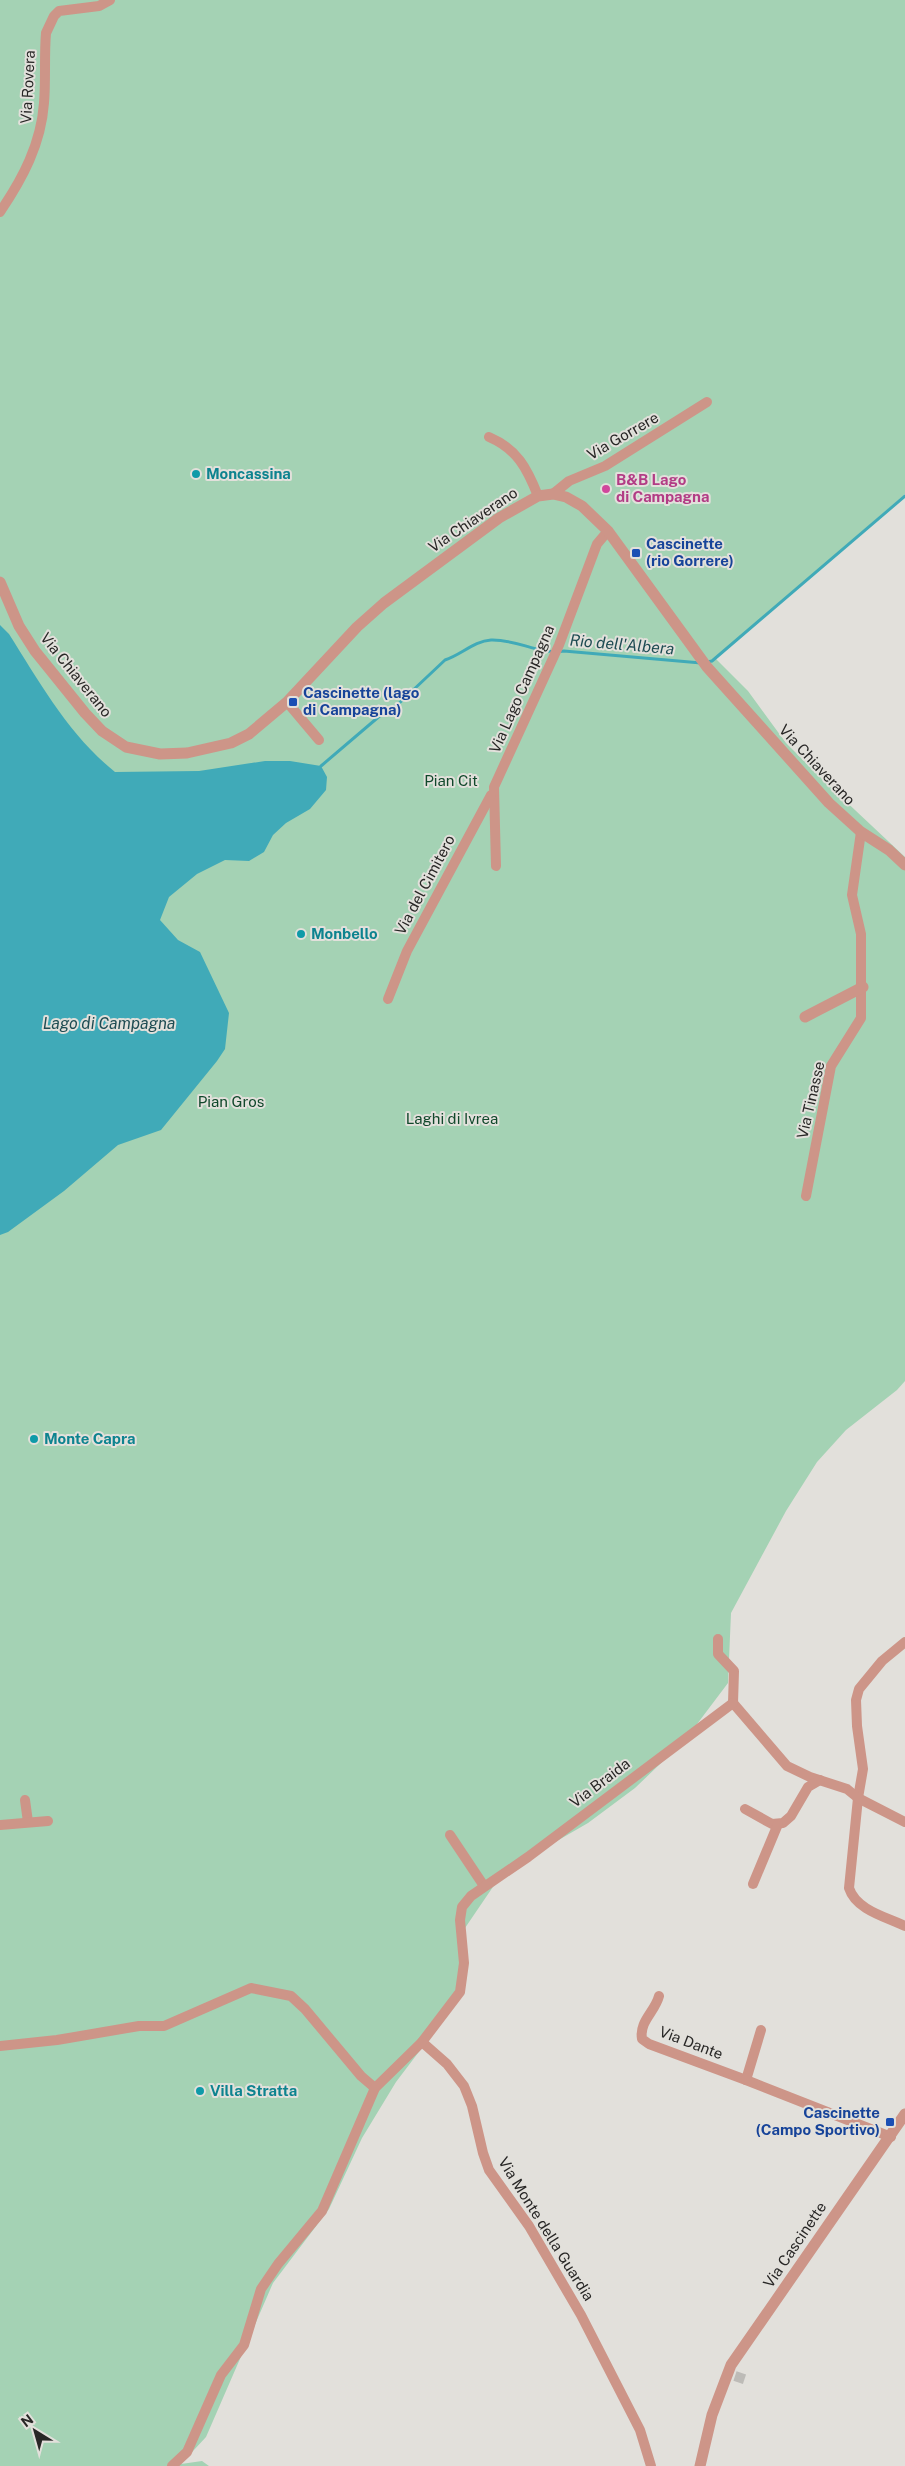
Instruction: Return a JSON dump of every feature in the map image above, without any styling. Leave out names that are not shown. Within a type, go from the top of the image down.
[{"type":"street","name":"Via Rovera","points":[[0,212],[26,169],[39,138],[44,102],[46,33],[50,23],[59,11],[99,6],[110,0]]},
{"type":"street","name":"Via Gorrere","points":[[553,494],[569,481],[604,466],[707,402]]},
{"type":"street","points":[[489,437],[504,443],[515,454],[530,476],[538,496]]},
{"type":"street","name":"Via Chiaverano","points":[[0,582],[19,626],[36,651],[85,713],[102,731],[126,747],[160,754],[187,753],[231,743],[249,734],[287,702],[356,627],[384,603],[499,518],[538,496],[553,494],[566,497],[582,506],[608,531],[704,663],[829,803],[861,832],[888,850],[905,865]]},
{"type":"street","name":"Via Lago Campagna","points":[[496,866],[494,787],[559,645],[597,544],[608,531]]},
{"type":"street","points":[[287,702],[319,740]]},
{"type":"street","name":"Via del Cimitero","points":[[388,999],[407,951],[488,802],[494,787]]},
{"type":"street","name":"Via Tinasse","points":[[806,1196],[831,1066],[838,1052],[859,1024],[863,987],[861,934],[852,895],[861,832]]},
{"type":"street","points":[[805,1017],[863,987]]},
{"type":"street","points":[[718,1639],[718,1654],[734,1671],[733,1703],[787,1766],[846,1789],[858,1798],[905,1822]]},
{"type":"street","points":[[905,1642],[882,1661],[859,1689],[856,1700],[857,1726],[864,1768],[858,1798],[849,1888],[852,1897],[860,1905],[905,1926]]},
{"type":"street","name":"Via Braida","points":[[375,2088],[422,2042],[460,1992],[464,1963],[460,1920],[462,1907],[470,1896],[528,1857],[733,1703]]},
{"type":"street","points":[[745,1810],[772,1824],[784,1822],[791,1816],[808,1787],[820,1780]]},
{"type":"street","points":[[25,1800],[28,1822]]},
{"type":"street","points":[[0,1825],[48,1821]]},
{"type":"street","points":[[752,1884],[778,1824]]},
{"type":"street","points":[[450,1836],[484,1886]]},
{"type":"street","points":[[0,2046],[57,2040],[139,2026],[164,2026],[252,1988],[291,1996],[305,2009],[361,2076],[375,2088],[322,2210],[278,2264],[261,2290],[244,2345],[221,2375],[188,2452],[172,2466]]},
{"type":"street","name":"Via Dante","points":[[659,1996],[657,2005],[646,2017],[641,2031],[642,2039],[891,2137]]},
{"type":"street","points":[[746,2080],[761,2030]]},
{"type":"street","name":"Via Monte della Guardia","points":[[422,2042],[447,2064],[464,2086],[472,2106],[489,2170],[529,2226],[581,2315],[640,2430],[651,2466]]},
{"type":"street","name":"Via Cascinette","points":[[700,2466],[712,2415],[731,2374],[846,2198],[891,2137],[905,2114]]},
{"type":"green space","name":"Laghi di Ivrea","points":[[0,0],[905,0],[905,494],[716,659],[748,691],[786,743],[905,857],[905,1381],[897,1390],[846,1430],[817,1462],[786,1511],[731,1613],[728,1683],[685,1740],[635,1788],[588,1823],[543,1849],[499,1878],[465,1928],[462,1989],[440,2024],[396,2082],[362,2138],[329,2209],[273,2283],[206,2437],[181,2464],[202,2461],[209,2466],[0,2466]]},
{"type":"water","name":"Lago di Campagna","points":[[0,625],[9,634],[69,725],[83,742],[115,772],[199,771],[265,761],[290,761],[321,766],[327,777],[326,790],[310,809],[286,823],[273,835],[264,852],[249,861],[225,860],[197,874],[169,897],[160,920],[178,940],[200,952],[229,1013],[225,1049],[217,1061],[161,1130],[118,1145],[64,1191],[8,1232],[0,1235]]},
{"type":"waterway","name":"Rio dell'Albera","points":[[707,662],[712,661],[905,496]]},
{"type":"waterway","name":"Rio dell'Albera","points":[[321,766],[382,714],[393,709],[445,660],[473,645],[485,641],[501,640],[555,652],[564,651],[701,663]]},
{"type":"tunnel","points":[[735,2376],[747,2380]]},
{"type":"place","name":"Moncassina","points":[[196,474]]},
{"type":"place","name":"B&B Lago di Campagna","points":[[606,489]]},
{"type":"place","name":"Cascinette (rio Gorrere)","points":[[636,553]]},
{"type":"place","name":"Cascinette (lago di Campagna)","points":[[293,702]]},
{"type":"place","name":"Monbello","points":[[301,934]]},
{"type":"place","name":"Monte Capra","points":[[34,1439]]},
{"type":"place","name":"Villa Stratta","points":[[200,2091]]},
{"type":"place","name":"Cascinette (Campo Sportivo)","points":[[890,2122]]},
{"type":"park label","name":"Pian Cit","points":[[451,781]]},
{"type":"park label","name":"Pian Gros","points":[[231,1102]]}]
